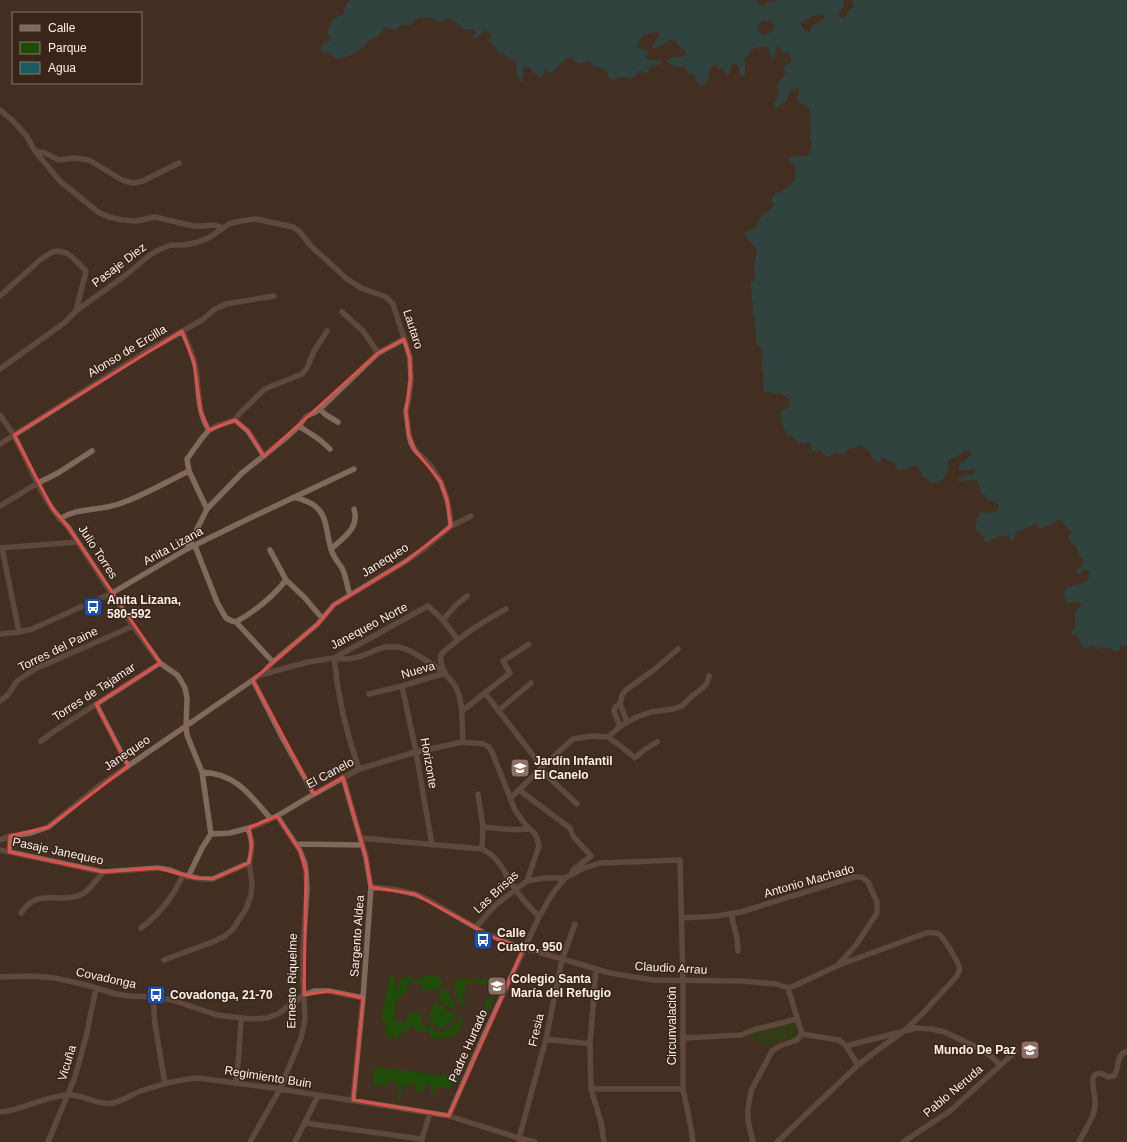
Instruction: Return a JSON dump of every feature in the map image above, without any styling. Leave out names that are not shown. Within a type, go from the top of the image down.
[{"type":"street","points":[[0,110],[26,135],[35,151],[60,181],[98,212],[109,217],[122,220],[136,221],[155,217],[193,226],[216,225],[222,228]]},
{"type":"street","points":[[35,151],[45,153],[59,160],[74,158],[89,160],[122,180],[132,183],[143,181],[179,163]]},
{"type":"street","name":"Lautaro","points":[[222,228],[240,221],[256,219],[289,225],[297,229],[311,246],[347,279],[361,288],[386,297],[391,301],[410,357],[411,379],[406,411],[411,443],[415,450],[431,466],[443,486],[450,508],[451,526]]},
{"type":"street","name":"Pasaje Diez","points":[[0,369],[64,323],[76,311],[156,251],[171,245],[184,245],[198,242],[210,237],[222,228]]},
{"type":"street","points":[[0,296],[40,260],[52,252],[62,252],[67,253],[86,271],[76,311]]},
{"type":"street","name":"Alonso de Ercilla","points":[[0,444],[147,351],[202,320],[215,309],[226,304],[274,296]]},
{"type":"street","points":[[342,312],[363,331],[378,353]]},
{"type":"street","points":[[182,331],[193,358],[196,370],[201,412],[204,422],[209,430]]},
{"type":"street","points":[[207,509],[189,471],[187,459],[209,430],[235,420],[240,412],[264,389],[298,376],[305,371],[314,351],[327,331]]},
{"type":"street","points":[[187,549],[207,509],[242,473],[299,426],[306,416],[320,409],[378,353],[404,339]]},
{"type":"street","points":[[320,409],[326,415],[338,422]]},
{"type":"street","name":"Julio Torres","points":[[0,415],[14,435],[38,483],[59,519],[68,527],[133,626],[160,663],[177,675],[185,688],[187,698],[187,735],[202,772],[211,834]]},
{"type":"street","points":[[235,420],[248,431],[264,456]]},
{"type":"street","points":[[299,426],[320,440],[330,449]]},
{"type":"street","points":[[0,506],[58,473],[92,451]]},
{"type":"street","name":"Anita Lizana","points":[[0,634],[32,629],[112,593],[187,549],[354,469]]},
{"type":"street","points":[[59,519],[77,511],[108,508],[119,504],[189,471]]},
{"type":"street","points":[[293,498],[299,498],[310,502],[321,512],[326,523],[331,549],[344,572],[350,595]]},
{"type":"street","points":[[331,549],[349,533],[353,527],[356,520],[354,509]]},
{"type":"street","name":"Janequeo","points":[[260,675],[318,624],[334,605],[414,556],[451,526],[471,516]]},
{"type":"street","points":[[19,632],[1,548],[78,542]]},
{"type":"street","points":[[195,546],[217,602],[226,618],[236,622],[273,662]]},
{"type":"street","points":[[270,550],[286,580],[304,597],[322,618]]},
{"type":"street","points":[[236,622],[262,605],[286,580]]},
{"type":"street","points":[[443,620],[456,605],[467,596]]},
{"type":"street","name":"Janequeo Norte","points":[[253,680],[260,675],[308,662],[334,658],[428,606],[443,620],[458,640]]},
{"type":"street","name":"Nueva","points":[[369,694],[445,673],[440,661],[443,652],[481,622],[506,609]]},
{"type":"street","name":"Torres del Paine","points":[[0,701],[8,695],[17,681],[35,669],[133,626]]},
{"type":"street","points":[[462,711],[510,673],[503,661],[529,644]]},
{"type":"street","points":[[359,770],[343,717],[337,686],[334,658],[352,659],[382,648],[397,647],[409,650],[445,673],[454,683],[461,700],[463,742]]},
{"type":"street","points":[[627,722],[620,704],[622,695],[626,690],[655,669],[678,649]]},
{"type":"street","name":"Torres de Tajamar","points":[[41,741],[160,663]]},
{"type":"street","points":[[608,737],[620,726],[642,715],[682,706],[704,687],[709,676]]},
{"type":"street","points":[[253,680],[283,739],[314,794]]},
{"type":"street","name":"Janequeo","points":[[0,840],[10,836],[31,833],[48,827],[99,786],[253,680]]},
{"type":"street","points":[[498,711],[530,683]]},
{"type":"street","name":"Horizonte","points":[[402,686],[416,752],[432,845]]},
{"type":"street","points":[[485,693],[541,768],[577,804]]},
{"type":"street","points":[[96,704],[128,766]]},
{"type":"street","points":[[620,704],[616,706],[614,711],[620,726]]},
{"type":"street","points":[[510,799],[573,739],[592,736],[608,737],[635,758],[657,742]]},
{"type":"street","name":"El Canelo","points":[[211,834],[230,833],[248,829],[274,818],[343,777],[359,770],[416,752],[463,742]]},
{"type":"street","name":"Las Brisas","points":[[463,742],[484,744],[491,749],[510,799],[518,815],[538,838],[539,846],[527,881],[494,907],[476,927]]},
{"type":"street","name":"Ernesto Riquelme","points":[[202,772],[221,775],[238,783],[274,818],[296,844],[304,864],[307,880],[303,948],[305,1020],[303,1032],[280,1089],[250,1142]]},
{"type":"street","name":"Sargento Aldea","points":[[343,777],[369,869],[371,887],[363,998],[353,1100]]},
{"type":"street","points":[[519,790],[570,828],[573,836],[591,856],[573,870],[572,874]]},
{"type":"street","points":[[478,794],[482,827],[482,849]]},
{"type":"street","points":[[482,827],[509,830],[530,829]]},
{"type":"street","points":[[164,960],[225,936],[233,929],[246,909],[251,895],[252,882],[249,864],[252,854],[252,844],[248,829]]},
{"type":"street","points":[[141,928],[157,915],[175,892],[211,834]]},
{"type":"street","points":[[9,852],[10,836]]},
{"type":"street","points":[[361,838],[482,849],[498,860],[516,890],[539,917]]},
{"type":"street","points":[[296,844],[362,845]]},
{"type":"street","name":"Pasaje Janequeo","points":[[0,850],[103,872],[158,868],[170,870],[185,876]]},
{"type":"street","name":"Padre Hurtado","points":[[449,1116],[539,917],[551,896],[565,878],[582,869],[600,863],[680,860]]},
{"type":"street","name":"Circunvalación","points":[[680,860],[684,1038],[683,1089],[692,1128],[693,1142]]},
{"type":"street","points":[[185,876],[201,879],[213,879],[249,864]]},
{"type":"street","points":[[21,913],[29,903],[37,899],[69,898],[84,892],[103,872]]},
{"type":"street","name":"Antonio Machado","points":[[682,918],[731,914],[753,909],[854,877],[862,877],[868,882],[877,902],[877,913],[856,945],[839,965]]},
{"type":"street","points":[[527,881],[544,878],[565,878]]},
{"type":"street","name":"Claudio Arrau","points":[[371,887],[393,889],[415,894],[427,899],[504,942],[596,969],[653,980],[776,984],[788,988]]},
{"type":"street","points":[[731,914],[737,938],[738,951]]},
{"type":"street","name":"Fresia","points":[[519,1140],[546,1039],[562,960],[575,924]]},
{"type":"street","points":[[777,1142],[858,1065],[904,1031],[957,976],[959,971],[958,965],[944,938],[937,933],[926,933],[839,965],[788,988],[802,1034]]},
{"type":"street","points":[[596,969],[590,1044],[591,1089],[601,1122],[604,1142]]},
{"type":"street","name":"Covadonga","points":[[0,977],[41,976],[116,994],[172,1000],[216,1015],[256,1019],[278,1014],[304,995],[314,991],[329,991],[363,998]]},
{"type":"street","name":"Vicuña","points":[[48,1142],[68,1095],[83,1050],[96,988]]},
{"type":"street","points":[[153,997],[154,1024],[165,1084]]},
{"type":"street","points":[[236,1083],[241,1018]]},
{"type":"street","points":[[684,1038],[742,1035],[753,1030],[797,1019]]},
{"type":"street","points":[[846,1046],[916,1028],[931,1029],[945,1032],[982,1050],[1000,1065]]},
{"type":"street","points":[[802,1034],[839,1040],[846,1046],[858,1065]]},
{"type":"street","points":[[753,1142],[748,1121],[748,1109],[752,1091],[772,1051],[780,1046],[796,1040],[802,1034]]},
{"type":"street","points":[[546,1039],[590,1044]]},
{"type":"street","points":[[1079,1142],[1095,1110],[1096,1102],[1092,1082],[1094,1075],[1099,1073],[1108,1077],[1114,1076],[1119,1057],[1123,1052],[1127,1051]]},
{"type":"street","name":"Pablo Neruda","points":[[903,1142],[950,1111],[1015,1052]]},
{"type":"street","name":"Regimiento Buin","points":[[0,1112],[32,1104],[48,1098],[68,1095],[75,1095],[113,1104],[142,1091],[190,1078],[198,1078],[353,1100],[449,1116],[519,1140],[535,1142]]},
{"type":"street","points":[[591,1089],[683,1089]]},
{"type":"street","points":[[295,1142],[318,1096]]},
{"type":"street","points":[[305,1123],[421,1141],[430,1113]]},
{"type":"highlighted area","points":[[182,331],[194,362],[201,412],[209,430],[235,420],[248,431],[264,456],[378,353],[404,339],[410,357],[411,379],[406,411],[409,435],[415,450],[441,482],[447,499],[451,526],[405,562],[334,605],[318,624],[253,680],[314,794],[343,777],[366,857],[371,887],[415,894],[495,938],[524,948],[449,1116],[353,1100],[363,998],[329,991],[304,995],[306,872],[300,851],[277,816],[249,828],[252,844],[249,863],[213,879],[195,878],[158,868],[103,872],[9,852],[10,836],[48,827],[128,766],[96,704],[160,663],[68,527],[52,508],[14,435]]},
{"type":"green space","points":[[395,975],[395,994],[401,978],[409,976],[411,979],[416,980],[420,977],[435,975],[442,979],[443,985],[436,990],[423,991],[421,983],[405,982],[409,986],[403,995],[397,999],[395,1006],[395,1021],[406,1023],[409,1014],[415,1011],[419,1013],[427,1032],[417,1032],[414,1030],[415,1026],[408,1027],[408,1032],[400,1033],[398,1038],[388,1038],[385,1022],[381,1020],[390,977]]},
{"type":"green space","points":[[456,979],[501,979],[498,984],[494,985],[468,982],[463,998],[463,1008],[454,989]]},
{"type":"green space","points":[[494,988],[498,990],[487,1012],[484,1005],[491,996]]},
{"type":"green space","points":[[446,989],[458,1010],[451,1008],[440,1001],[440,991]]},
{"type":"green space","points":[[434,1003],[437,1003],[448,1012],[455,1014],[455,1019],[438,1030],[437,1025],[428,1020]]},
{"type":"green space","points":[[463,1016],[459,1031],[445,1038],[431,1038],[427,1025],[431,1025],[437,1033],[440,1033],[446,1031],[459,1022],[460,1017]]},
{"type":"green space","points":[[793,1021],[798,1035],[796,1038],[776,1043],[770,1047],[749,1038],[749,1035]]},
{"type":"green space","points":[[463,1056],[467,1058],[467,1064],[462,1066],[460,1074],[450,1089],[436,1087],[435,1093],[431,1093],[431,1084],[427,1085],[420,1092],[415,1091],[416,1084],[405,1085],[402,1088],[400,1100],[397,1100],[399,1085],[391,1080],[387,1086],[374,1085],[373,1069],[377,1067],[453,1077]]},
{"type":"water","points":[[350,0],[757,0],[758,4],[762,6],[771,1],[775,2],[775,0],[843,0],[843,8],[838,13],[840,17],[844,18],[853,8],[853,0],[1127,0],[1127,645],[1121,645],[1119,651],[1115,652],[1109,647],[1106,649],[1099,646],[1098,650],[1093,645],[1089,646],[1088,648],[1084,648],[1078,636],[1072,635],[1072,631],[1075,627],[1075,611],[1082,605],[1075,601],[1071,603],[1066,602],[1064,594],[1066,588],[1087,582],[1090,573],[1087,569],[1078,575],[1076,571],[1081,567],[1082,560],[1078,554],[1076,546],[1068,539],[1073,530],[1069,530],[1062,521],[1057,520],[1043,528],[1034,523],[1032,526],[1016,532],[1013,540],[1011,541],[1009,536],[1003,536],[996,537],[988,542],[985,542],[983,536],[976,530],[977,518],[981,512],[990,513],[996,511],[999,507],[994,501],[987,500],[985,495],[981,495],[978,480],[972,479],[957,481],[960,478],[975,473],[973,469],[964,471],[959,469],[960,463],[965,461],[972,453],[969,450],[950,459],[947,463],[949,469],[942,480],[930,483],[928,479],[922,476],[923,472],[920,471],[917,466],[910,466],[906,471],[904,469],[900,471],[896,470],[895,462],[881,457],[881,463],[873,459],[872,460],[869,451],[861,445],[848,450],[843,454],[835,453],[828,457],[821,451],[815,450],[812,452],[812,445],[807,442],[803,444],[798,443],[795,438],[786,434],[780,416],[782,410],[790,406],[789,399],[780,393],[774,394],[764,392],[764,377],[761,366],[763,354],[756,342],[756,331],[754,324],[755,319],[752,313],[752,289],[749,285],[755,277],[754,265],[757,251],[746,237],[746,232],[755,228],[762,216],[774,206],[775,204],[771,202],[774,195],[780,193],[794,180],[796,167],[788,160],[789,157],[808,156],[812,146],[810,139],[811,125],[809,108],[798,102],[799,89],[795,87],[791,90],[784,103],[777,108],[774,107],[774,103],[778,96],[777,89],[779,83],[785,74],[785,66],[790,63],[792,58],[788,53],[783,52],[780,48],[776,47],[774,59],[767,47],[756,47],[745,57],[744,76],[739,73],[740,67],[737,64],[731,66],[729,74],[727,75],[724,70],[718,68],[715,64],[710,70],[707,82],[700,86],[697,83],[694,74],[689,73],[686,68],[673,66],[666,60],[675,57],[684,57],[686,50],[681,48],[677,42],[670,40],[658,48],[652,47],[660,35],[657,32],[645,35],[637,45],[639,48],[649,52],[645,57],[648,60],[659,60],[663,64],[651,66],[648,72],[644,73],[641,70],[631,79],[620,77],[613,80],[609,78],[607,72],[601,68],[592,66],[591,62],[587,61],[578,63],[574,62],[574,59],[568,57],[552,72],[549,73],[545,69],[542,78],[538,77],[537,74],[534,73],[532,76],[532,70],[527,66],[524,66],[522,81],[519,81],[517,62],[502,52],[499,54],[496,47],[488,40],[491,36],[488,32],[484,30],[475,39],[473,37],[476,33],[474,29],[465,30],[449,18],[446,18],[442,22],[430,17],[420,17],[409,25],[400,25],[396,30],[385,27],[377,37],[368,41],[363,47],[349,55],[336,59],[331,54],[322,51],[321,48],[322,44],[329,41],[330,37],[327,32],[332,20],[344,14],[344,9]],"holes":[[[821,13],[824,16],[824,19],[813,25],[809,33],[806,32],[800,24],[801,22]],[[762,21],[772,21],[774,26],[773,31],[763,35],[756,28]]]},
{"type":"place","name":"Anita Lizana, 580-592","points":[[93,607]]},
{"type":"place","name":"Jardín Infantil El Canelo","points":[[520,768]]},
{"type":"place","name":"Calle Cuatro, 950","points":[[483,940]]},
{"type":"place","name":"Colegio Santa María del Refugio","points":[[497,986]]},
{"type":"place","name":"Covadonga, 21-70","points":[[156,995]]},
{"type":"place","name":"Mundo De Paz","points":[[1030,1050]]}]
